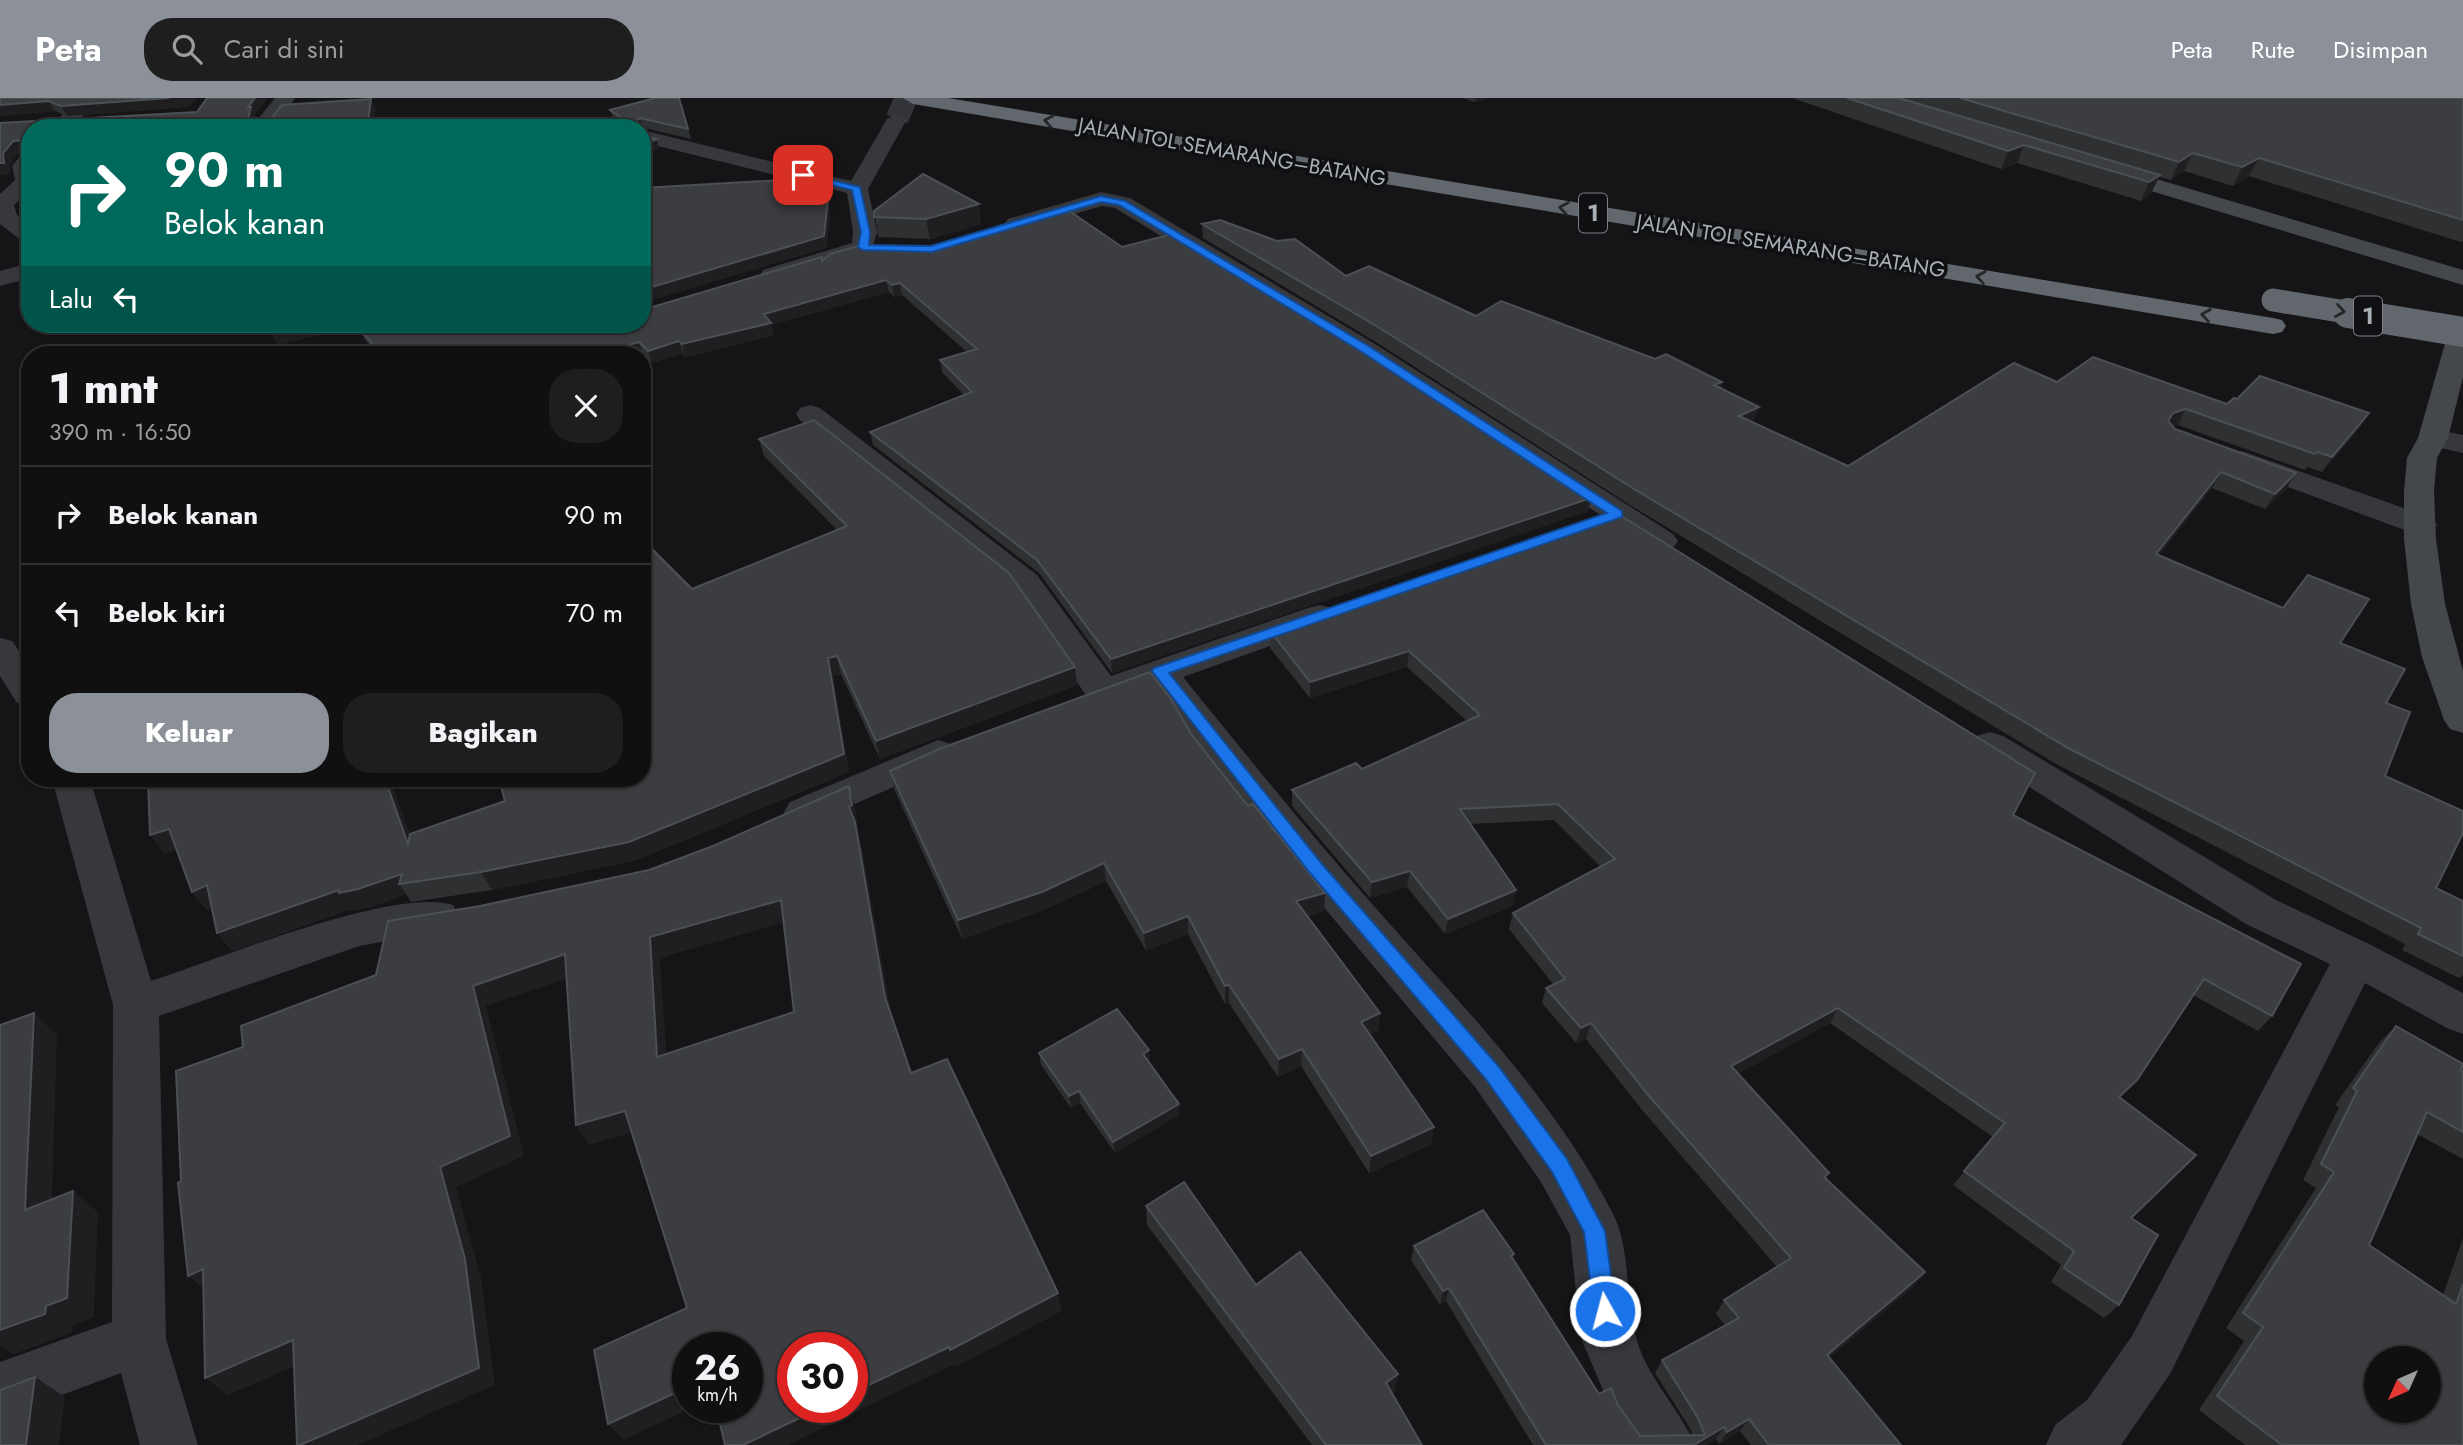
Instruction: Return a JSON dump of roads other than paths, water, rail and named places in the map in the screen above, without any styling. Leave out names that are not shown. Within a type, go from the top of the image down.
[{"type":"highway","name":"JALAN TOL SEMARANG–BATANG","points":[[912,98],[2273,313],[2463,332]]},
{"type":"highway","name":"JALAN TOL SEMARANG–BATANG","points":[[2245,295],[2300,330]]},
{"type":"highway","name":"1","points":[[2341,337],[2463,357]]},
{"type":"main road","points":[[2085,164],[2463,278]]},
{"type":"main road","points":[[2463,326],[2432,438],[2423,458],[2419,491],[2428,604],[2451,662],[2463,720]]},
{"type":"street","points":[[63,119],[89,98]]},
{"type":"street","points":[[268,119],[285,98]]},
{"type":"street","points":[[747,283],[875,248],[865,232],[857,189],[897,119]]},
{"type":"street","points":[[651,137],[857,189]]},
{"type":"street","points":[[0,167],[21,163]]},
{"type":"street","points":[[19,228],[2,204],[21,187]]},
{"type":"street","points":[[984,234],[1101,199],[1122,203],[1366,350],[1688,557]]},
{"type":"street","points":[[0,279],[21,273]]},
{"type":"street","points":[[810,414],[1025,582],[1104,692]]},
{"type":"street","points":[[2432,438],[2463,444]]},
{"type":"street","points":[[2215,450],[2421,525]]},
{"type":"street","points":[[1578,527],[1618,514]]},
{"type":"street","points":[[1068,705],[1356,604]]},
{"type":"street","points":[[0,649],[21,680]]},
{"type":"street","points":[[1159,671],[1316,869],[1492,1073],[1559,1166],[1595,1231],[1608,1338],[1634,1396],[1666,1445]]},
{"type":"street","points":[[1970,732],[2262,912],[2356,957],[2463,1015]]},
{"type":"street","points":[[770,826],[968,742]]},
{"type":"street","points":[[73,787],[136,1005],[139,1339],[169,1445]]},
{"type":"street","points":[[136,1005],[357,929],[478,911]]},
{"type":"street","points":[[2075,1445],[2107,1420],[2151,1355],[2356,957]]},
{"type":"street","points":[[0,1390],[139,1339]]},
{"type":"tunnel","points":[[897,119],[906,98]]}]
